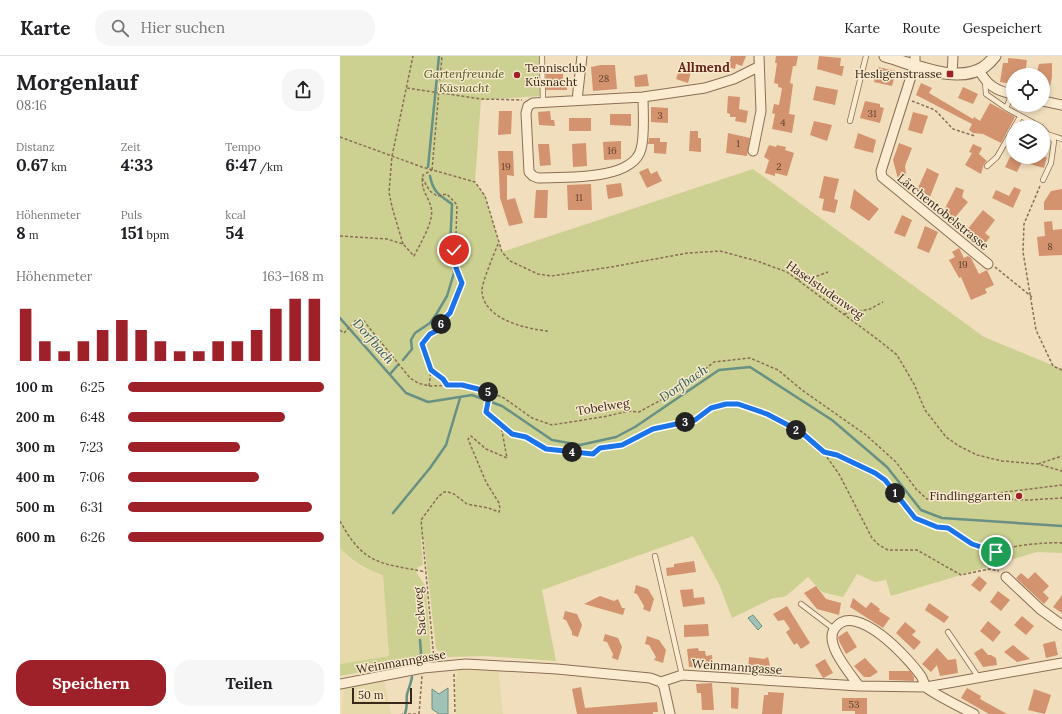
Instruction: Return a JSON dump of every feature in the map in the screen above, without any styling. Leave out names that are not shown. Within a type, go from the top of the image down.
[{"type":"street","points":[[577,100],[582,56]]},
{"type":"street","points":[[753,151],[761,111],[758,67],[759,56]]},
{"type":"street","points":[[885,56],[915,60],[952,74],[966,74],[979,70],[985,67],[995,56]]},
{"type":"street","points":[[952,74],[953,56]]},
{"type":"street","name":"Lärchentobelstrasse","points":[[915,60],[881,171],[882,177],[988,264]]},
{"type":"street","points":[[643,97],[641,149],[636,159],[630,166],[603,174],[538,178],[532,176],[529,172],[526,113],[528,106],[533,103],[643,97],[705,88],[734,80],[758,67]]},
{"type":"street","points":[[979,70],[985,81],[1002,92],[1006,93]]},
{"type":"street","points":[[1050,102],[1062,105]]},
{"type":"street","points":[[1006,577],[1040,609],[1062,625]]},
{"type":"street","points":[[859,686],[833,647],[832,637],[834,629],[840,622],[851,620],[866,625],[887,638],[901,651],[922,677],[926,686],[974,714]]},
{"type":"street","name":"Weinmanngasse","points":[[340,684],[423,668],[454,665],[492,664],[650,678],[661,682],[682,675],[859,686],[926,686],[1062,663]]},
{"type":"street","points":[[661,682],[664,687],[670,714]]},
{"type":"lane","points":[[542,56],[543,102]]},
{"type":"lane","points":[[850,121],[866,56]]},
{"type":"lane","points":[[985,81],[986,94],[1006,108]]},
{"type":"lane","points":[[1012,112],[1026,120]]},
{"type":"lane","points":[[1050,135],[1062,139]]},
{"type":"lane","points":[[1043,180],[1051,163],[1054,141],[1050,135]]},
{"type":"lane","points":[[987,166],[997,157],[1006,142]]},
{"type":"lane","points":[[656,556],[682,675]]},
{"type":"lane","points":[[801,604],[834,629]]},
{"type":"lane","points":[[948,632],[979,678]]},
{"type":"path","points":[[412,56],[407,88],[392,156],[389,192],[403,244],[414,256],[427,230],[431,208],[421,186],[423,175],[432,170],[442,56]]},
{"type":"path","points":[[407,88],[481,99],[525,100],[533,103]]},
{"type":"path","points":[[904,98],[935,110],[953,129],[975,136]]},
{"type":"path","name":"Haselstudenweg","points":[[340,137],[432,170],[475,182],[485,196],[498,244],[502,252],[510,261],[538,274],[551,276],[688,253],[720,251],[757,261],[787,272],[897,355],[914,384],[925,410],[946,436],[959,446],[977,455],[1002,461],[1038,464],[1062,471]]},
{"type":"path","points":[[422,178],[430,191],[437,196],[446,194],[457,205],[455,262],[462,283],[450,313],[444,319],[438,330],[430,334],[422,344],[431,370],[429,386]]},
{"type":"path","points":[[1043,180],[1024,224],[1023,252],[1039,335],[1053,366],[1062,370]]},
{"type":"path","points":[[340,236],[387,239],[403,244]]},
{"type":"path","points":[[498,244],[481,290],[486,304],[499,316],[515,326],[548,331]]},
{"type":"path","points":[[988,264],[998,268],[1032,297]]},
{"type":"path","points":[[796,279],[810,279],[828,272]]},
{"type":"path","points":[[844,314],[870,309],[883,302]]},
{"type":"path","name":"Tobelweg","points":[[340,330],[344,333],[355,321],[363,320],[410,378],[418,383],[429,386],[462,385],[504,398],[532,418],[552,425],[608,416],[628,411],[638,412],[679,390],[714,362],[750,358],[778,370],[802,390],[866,435],[896,462],[916,489],[927,499],[935,501],[1062,486]]},
{"type":"path","points":[[431,370],[443,379],[447,385]]},
{"type":"path","points":[[490,394],[486,412],[512,434],[526,437],[546,449],[590,455],[600,448],[622,445],[653,429],[695,420],[711,408],[726,404],[738,404],[767,414],[801,432],[824,452],[839,474],[872,538],[879,545],[888,550],[917,550],[960,575],[989,569],[998,571],[993,563],[983,560],[983,558],[1003,549],[1038,545],[1048,542],[1062,543]]},
{"type":"path","points":[[426,572],[421,520],[438,497],[444,492],[448,492],[467,504],[488,508],[499,512],[499,503],[486,482],[468,440],[471,436],[486,449],[507,458],[501,426]]},
{"type":"path","points":[[824,452],[837,455],[885,480],[915,518],[937,527],[948,528],[972,544],[996,552]]},
{"type":"path","points":[[1038,464],[1062,456]]},
{"type":"path","points":[[963,498],[1013,500],[1062,498]]},
{"type":"path","name":"Sackweg","points":[[340,521],[355,545],[372,559],[395,567],[426,572],[434,659]]},
{"type":"path","points":[[454,665],[455,714]]},
{"type":"path","points":[[408,714],[420,714],[423,668]]},
{"type":"shaded area","points":[[340,548],[349,558],[363,568],[383,575],[389,656],[340,664]]},
{"type":"shaded area","points":[[460,668],[498,668],[503,714],[456,714],[455,683]]},
{"type":"shaded area","points":[[384,679],[391,714],[342,714],[343,687]]},
{"type":"green space","name":"Gartenfreunde Küsnacht","points":[[340,56],[539,56],[541,96],[481,100],[475,182],[485,196],[502,252],[753,169],[984,337],[1062,369],[1062,553],[1037,552],[891,596],[886,580],[875,582],[857,574],[843,597],[822,592],[808,577],[786,596],[771,599],[732,618],[719,584],[693,536],[542,590],[556,661],[485,656],[448,657],[436,649],[424,540],[421,539],[423,565],[418,567],[416,572],[426,587],[431,655],[429,659],[340,676],[340,664],[389,656],[383,575],[360,564],[340,548]]},
{"type":"water","points":[[753,615],[762,626],[758,630],[748,618]]},
{"type":"water","points":[[448,688],[448,714],[439,714],[432,709],[432,689],[439,694]]},
{"type":"building","points":[[731,56],[746,56],[742,66],[736,64],[735,69],[728,67]]},
{"type":"building","points":[[776,56],[798,56],[796,66],[793,66],[790,83],[793,84],[789,114],[795,115],[792,133],[772,129],[775,114],[772,113],[774,104],[779,105],[782,88],[778,87],[778,84],[774,83],[777,63],[775,63]]},
{"type":"building","points":[[819,56],[841,58],[840,66],[844,66],[842,76],[817,69]]},
{"type":"building","points":[[1008,58],[1027,60],[1026,68],[1006,68],[1006,83],[1000,82],[1003,63],[1008,63]]},
{"type":"building","points":[[1052,63],[1050,86],[1050,68],[1038,68],[1039,64]]},
{"type":"building","points":[[681,64],[688,66],[687,71],[691,72],[688,83],[676,79]]},
{"type":"building","points":[[615,65],[617,89],[593,91],[591,67]]},
{"type":"building","points":[[878,67],[896,71],[892,86],[874,82]]},
{"type":"building","points":[[546,74],[563,74],[563,81],[567,82],[567,90],[546,90]]},
{"type":"building","points":[[647,74],[649,86],[635,87],[634,76]]},
{"type":"building","points":[[921,83],[932,88],[929,93],[973,119],[974,117],[980,121],[990,103],[1015,117],[1013,120],[1006,120],[1006,134],[1001,143],[983,134],[973,133],[969,130],[972,124],[916,95]]},
{"type":"building","points":[[816,86],[838,90],[835,105],[813,100]]},
{"type":"building","points":[[963,87],[978,94],[973,104],[958,98]]},
{"type":"building","points":[[728,96],[740,97],[739,109],[748,111],[746,123],[735,121],[736,117],[730,117],[730,114],[727,113]]},
{"type":"building","points":[[865,101],[880,104],[880,107],[884,108],[880,123],[860,118]]},
{"type":"building","points":[[651,107],[668,108],[668,123],[651,122]]},
{"type":"building","points":[[499,111],[512,111],[511,134],[498,135]]},
{"type":"building","points":[[550,111],[551,120],[554,120],[555,126],[539,125],[538,112]]},
{"type":"building","points":[[913,112],[928,116],[922,134],[908,130]]},
{"type":"building","points":[[610,114],[631,114],[631,126],[610,125]]},
{"type":"building","points":[[569,118],[591,118],[591,131],[569,131]]},
{"type":"building","points":[[814,121],[832,125],[827,141],[810,135]]},
{"type":"building","points":[[690,131],[698,131],[698,138],[701,138],[701,152],[689,151]]},
{"type":"building","points":[[728,133],[750,138],[747,156],[726,153]]},
{"type":"building","points":[[858,133],[876,140],[873,153],[854,148]]},
{"type":"building","points":[[649,138],[660,138],[660,142],[667,142],[666,154],[654,153],[654,144],[648,144]]},
{"type":"building","points":[[621,141],[621,159],[604,160],[603,142]]},
{"type":"building","points":[[586,143],[587,166],[573,167],[572,144]]},
{"type":"building","points":[[899,143],[912,148],[905,166],[906,175],[898,179],[893,160]]},
{"type":"building","points":[[538,144],[549,144],[551,165],[540,166]]},
{"type":"building","points":[[973,144],[982,148],[979,154],[987,161],[984,164],[981,174],[965,165],[972,153],[969,152]]},
{"type":"building","points":[[769,145],[786,147],[785,150],[794,153],[787,176],[775,173],[775,176],[765,173],[769,160],[764,157]]},
{"type":"building","points":[[498,151],[513,151],[514,176],[507,175],[507,200],[515,198],[523,223],[509,226],[500,198]]},
{"type":"building","points":[[1006,164],[1021,164],[1017,172],[1005,167]]},
{"type":"building","points":[[1029,164],[1045,164],[1044,168]]},
{"type":"building","points":[[648,168],[651,174],[657,171],[662,181],[647,188],[639,172]]},
{"type":"building","points":[[927,168],[939,174],[930,197],[918,188]]},
{"type":"building","points":[[824,176],[839,179],[834,199],[838,200],[835,213],[822,210],[824,199],[819,198]]},
{"type":"building","points":[[621,183],[623,196],[608,199],[606,185]]},
{"type":"building","points":[[591,184],[592,210],[568,210],[567,185]]},
{"type":"building","points":[[956,187],[964,190],[962,197],[968,202],[953,220],[943,212]]},
{"type":"building","points":[[1014,187],[1021,190],[1013,208],[992,198],[996,190],[1009,196]]},
{"type":"building","points":[[854,189],[879,209],[869,221],[850,208]]},
{"type":"building","points":[[1062,189],[1062,210],[1044,210],[1044,202],[1051,191]]},
{"type":"building","points":[[536,190],[548,190],[547,218],[534,218]]},
{"type":"building","points":[[983,210],[995,220],[985,233],[990,237],[984,245],[966,231]]},
{"type":"building","points":[[902,215],[912,220],[905,237],[894,233]]},
{"type":"building","points":[[1052,221],[1053,230],[1062,229],[1062,255],[1039,256],[1037,237],[1045,236],[1044,222]]},
{"type":"building","points":[[925,226],[938,232],[929,253],[917,248]]},
{"type":"building","points":[[959,248],[964,258],[968,256],[971,258],[979,274],[987,270],[994,285],[985,289],[987,293],[971,300],[961,277],[959,278],[949,260],[955,257],[952,252]]},
{"type":"building","points":[[694,561],[696,572],[667,576],[666,568],[674,567],[674,564]]},
{"type":"building","points":[[1035,572],[1049,586],[1043,592],[1049,598],[1044,604],[1016,578],[1021,573],[1028,579]]},
{"type":"building","points":[[979,576],[987,583],[980,592],[971,585]]},
{"type":"building","points":[[636,585],[648,589],[654,599],[650,612],[643,609],[644,606],[637,594],[634,593]]},
{"type":"building","points":[[816,586],[826,599],[841,603],[839,615],[817,609],[804,593]]},
{"type":"building","points":[[693,589],[694,598],[704,597],[705,604],[683,607],[680,590]]},
{"type":"building","points":[[998,591],[1010,600],[1001,611],[990,602]]},
{"type":"building","points":[[1062,595],[1062,613],[1053,607]]},
{"type":"building","points":[[600,596],[614,601],[618,599],[622,608],[625,608],[623,615],[584,604]]},
{"type":"building","points":[[853,598],[866,608],[871,602],[880,609],[879,611],[890,618],[883,628],[850,607]]},
{"type":"building","points":[[929,603],[949,617],[944,623],[925,610]]},
{"type":"building","points":[[787,606],[810,643],[801,649],[797,643],[794,645],[786,632],[790,629],[784,620],[778,621],[773,614]]},
{"type":"building","points":[[565,611],[577,614],[582,625],[578,637],[572,635],[566,620],[563,619]]},
{"type":"building","points":[[1022,616],[1034,626],[1026,635],[1014,625]]},
{"type":"building","points":[[988,621],[1001,632],[993,642],[980,631]]},
{"type":"building","points":[[905,622],[916,631],[912,635],[921,642],[914,650],[896,633]]},
{"type":"building","points":[[708,624],[709,636],[684,637],[684,625]]},
{"type":"building","points":[[847,631],[857,647],[846,654],[838,637]]},
{"type":"building","points":[[605,634],[618,638],[622,647],[618,660],[612,658],[613,654],[607,642],[603,641]]},
{"type":"building","points":[[647,636],[659,640],[666,650],[663,663],[654,660],[656,657],[649,645],[645,644]]},
{"type":"building","points":[[1055,641],[1058,655],[1046,658],[1043,644]]},
{"type":"building","points":[[1013,645],[1030,659],[1017,662],[1004,652]]},
{"type":"building","points":[[698,648],[699,651],[705,651],[706,656],[712,655],[713,665],[689,667],[687,649]]},
{"type":"building","points":[[937,648],[948,660],[956,659],[958,673],[940,676],[937,665],[931,672],[922,664]]},
{"type":"building","points":[[982,648],[988,655],[996,658],[997,665],[983,667],[974,653]]},
{"type":"building","points":[[749,657],[764,659],[768,657],[771,670],[765,673],[748,670]]},
{"type":"building","points":[[865,658],[878,672],[870,677],[864,677],[854,666]]},
{"type":"building","points":[[825,659],[833,673],[823,678],[815,665]]},
{"type":"building","points":[[889,671],[910,671],[914,677],[914,681],[889,680]]},
{"type":"building","points":[[712,683],[714,710],[702,710],[701,693],[697,693],[696,684]]},
{"type":"building","points":[[581,687],[585,708],[657,702],[658,712],[653,712],[653,714],[577,714],[572,689]]},
{"type":"building","points":[[731,687],[739,688],[738,709],[731,708]]},
{"type":"building","points":[[967,688],[981,696],[980,699],[1007,714],[989,714],[961,698]]},
{"type":"building","points":[[1034,689],[1051,695],[1045,714],[1028,710]]},
{"type":"building","points":[[768,692],[784,693],[782,714],[762,714],[764,695],[768,695]]},
{"type":"building","points":[[842,698],[867,698],[867,714],[855,714],[855,711],[842,711]]},
{"type":"waterway","points":[[428,167],[439,56]]},
{"type":"waterway","points":[[403,360],[412,349],[411,340],[415,333],[430,323],[447,296],[454,273],[450,248],[452,204],[437,193],[430,176]]},
{"type":"waterway","name":"Dorfbach","points":[[340,318],[406,393],[428,402],[472,395],[502,406],[552,440],[580,445],[616,437],[635,427],[719,370],[750,367],[832,420],[887,467],[921,510],[942,518],[1062,526]]},
{"type":"waterway","points":[[390,374],[398,365]]},
{"type":"waterway","points":[[393,513],[430,468],[446,445],[460,398]]},
{"type":"waterway","points":[[419,660],[421,653],[420,640]]},
{"type":"waterway","points":[[405,714],[407,694],[412,677]]},
{"type":"place","name":"Hesligenstrasse","points":[[950,74]]},
{"type":"place","name":"Tennisclub Küsnacht","points":[[517,75]]},
{"type":"place","name":"Findlinggarten","points":[[1019,496]]},
{"type":"district","name":"Allmend","points":[[704,67]]},
{"type":"route","points":[[454,250],[456,268],[462,283],[450,313],[444,319],[438,330],[430,334],[422,344],[431,370],[443,379],[447,385],[462,385],[490,392],[486,412],[488,416],[512,434],[526,437],[542,448],[590,455],[600,448],[609,448],[622,445],[653,429],[695,420],[711,408],[726,404],[738,404],[767,414],[801,432],[824,452],[837,455],[875,473],[885,480],[915,518],[937,527],[948,528],[972,544],[996,552]]}]
